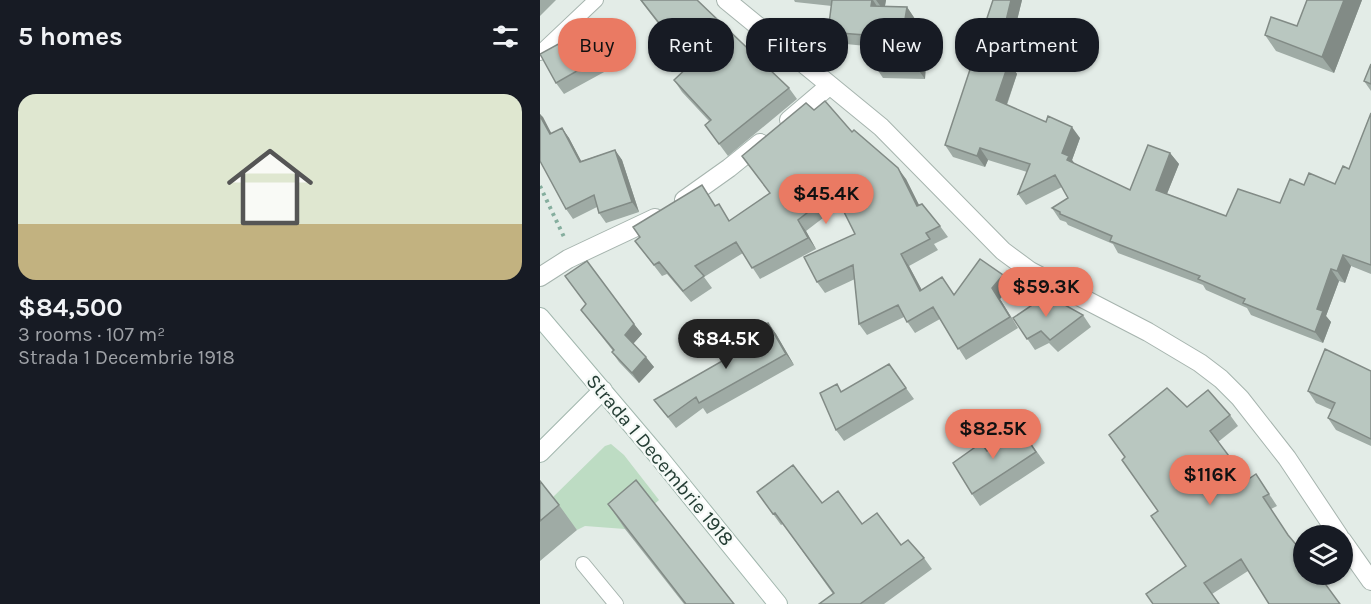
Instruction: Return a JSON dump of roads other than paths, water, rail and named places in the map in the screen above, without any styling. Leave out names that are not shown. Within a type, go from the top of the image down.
[{"type":"street","points":[[726,0],[881,127],[1003,251],[1030,271],[1148,332],[1200,363],[1221,379],[1240,398],[1281,450],[1332,525]]},
{"type":"street","points":[[540,277],[573,256],[630,231],[675,206],[729,168],[829,86]]},
{"type":"street","name":"Strada 1 Decembrie 1918","points":[[540,317],[603,390],[778,604]]},
{"type":"street","points":[[540,453],[603,390]]},
{"type":"street","points":[[1353,556],[1371,581]]},
{"type":"lane","points":[[540,53],[596,0]]},
{"type":"lane","points":[[582,564],[616,604]]}]
